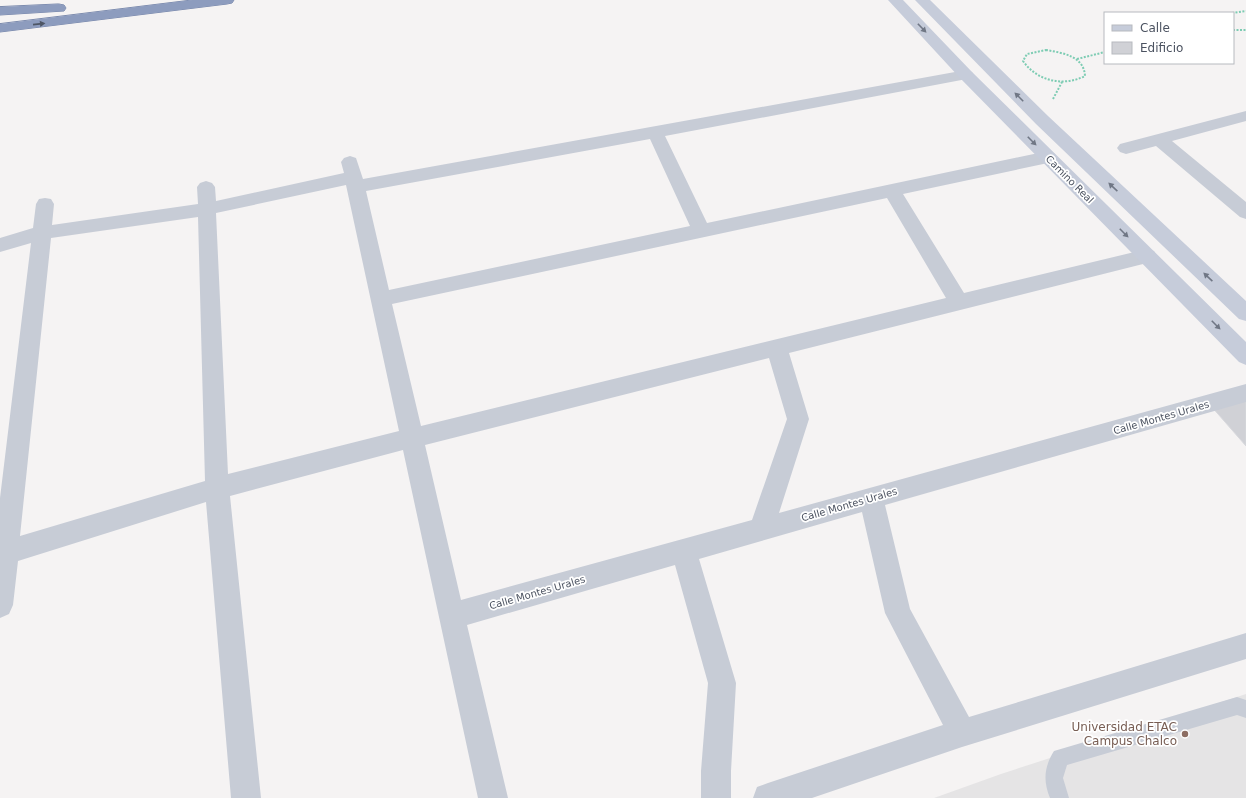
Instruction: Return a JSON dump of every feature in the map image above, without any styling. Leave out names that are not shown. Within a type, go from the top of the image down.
[{"type":"highway","points":[[0,11],[57,8],[127,0]]},
{"type":"highway","points":[[0,28],[226,0]]},
{"type":"street","name":"Camino Real","points":[[895,0],[966,75],[1246,356]]},
{"type":"street","points":[[922,0],[1042,120],[1246,313]]},
{"type":"street","points":[[0,245],[41,233],[206,198],[656,132],[966,75]]},
{"type":"street","points":[[1126,148],[1246,116]]},
{"type":"street","points":[[1017,126],[1042,120]]},
{"type":"street","points":[[656,132],[702,230]]},
{"type":"street","points":[[1159,139],[1246,212]]},
{"type":"street","points":[[381,299],[1048,157]]},
{"type":"street","points":[[353,176],[493,798]]},
{"type":"street","points":[[892,190],[959,302]]},
{"type":"street","points":[[206,198],[217,488],[246,798]]},
{"type":"street","points":[[0,605],[3,553],[45,204]]},
{"type":"street","points":[[3,553],[217,488],[412,438],[1147,256]]},
{"type":"street","points":[[761,529],[798,419],[776,348]]},
{"type":"street","name":"Calle Montes Urales","points":[[452,616],[1246,393]]},
{"type":"street","points":[[870,498],[898,613],[962,733]]},
{"type":"street","points":[[684,551],[722,683],[716,771],[716,798]]},
{"type":"street","points":[[768,798],[962,733],[1246,646]]},
{"type":"lane","points":[[1060,798],[1053,778],[1054,767],[1060,758],[1237,706],[1246,709]]},
{"type":"path","points":[[1234,13],[1246,11]]},
{"type":"path","points":[[1234,30],[1246,30]]},
{"type":"path","points":[[1077,59],[1083,64],[1086,70],[1085,76],[1080,80],[1072,82],[1052,80],[1039,76],[1026,67],[1023,61],[1027,54],[1046,50],[1058,51],[1077,59],[1104,52]]},
{"type":"shaded area","name":"Universidad ETAC Campus Chalco","points":[[1246,694],[1246,798],[934,798],[1001,774]]},
{"type":"building","points":[[1246,396],[1246,446],[1211,406]]},
{"type":"place","name":"Universidad ETAC Campus Chalco","points":[[1185,734]]}]
